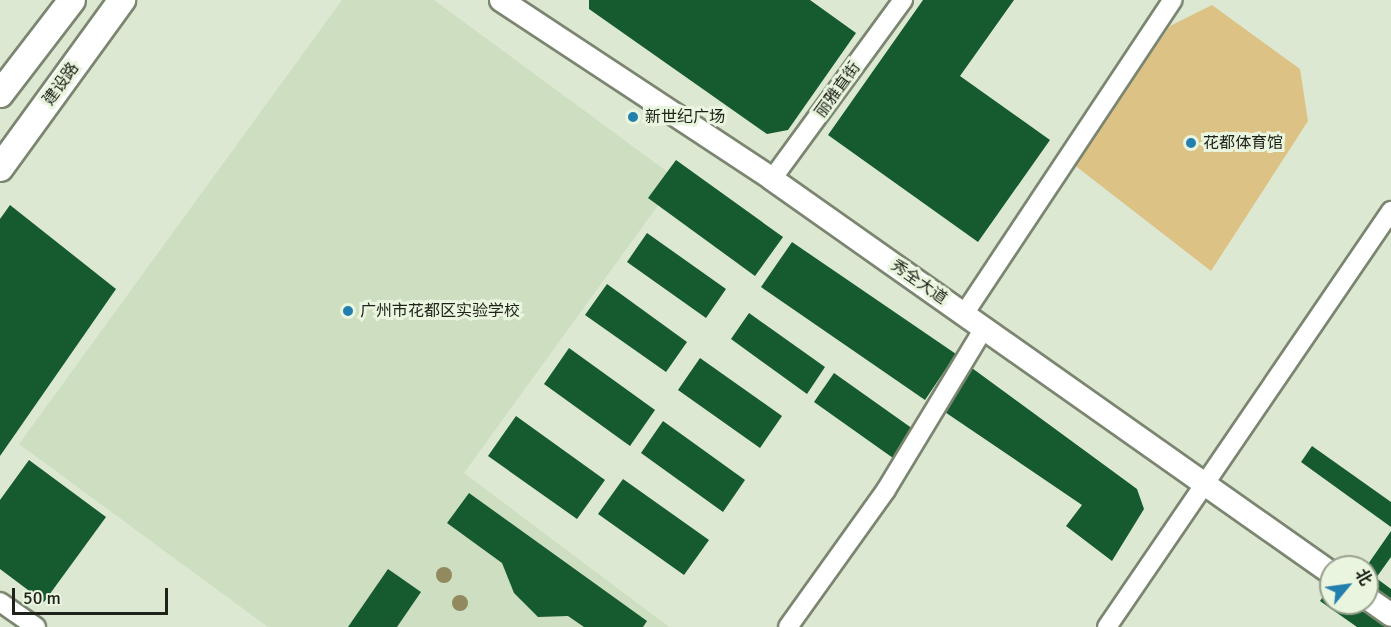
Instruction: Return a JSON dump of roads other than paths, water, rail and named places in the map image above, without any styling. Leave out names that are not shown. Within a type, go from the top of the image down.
[{"type":"main road","points":[[0,94],[72,0]]},
{"type":"main road","name":"建设路","points":[[0,168],[122,0]]},
{"type":"street","name":"秀全大道","points":[[501,0],[772,179],[1319,565]]},
{"type":"street","name":"丽雅直街","points":[[772,179],[903,0]]},
{"type":"street","points":[[964,314],[1173,0]]},
{"type":"street","points":[[1107,627],[1391,211]]},
{"type":"street","points":[[788,627],[886,490],[984,328]]},
{"type":"street","points":[[0,602],[36,627]]},
{"type":"place","name":"新世纪广场","points":[[633,117]]},
{"type":"place","name":"花都体育馆","points":[[1191,143]]},
{"type":"place","name":"广州市花都区实验学校","points":[[348,311]]}]
